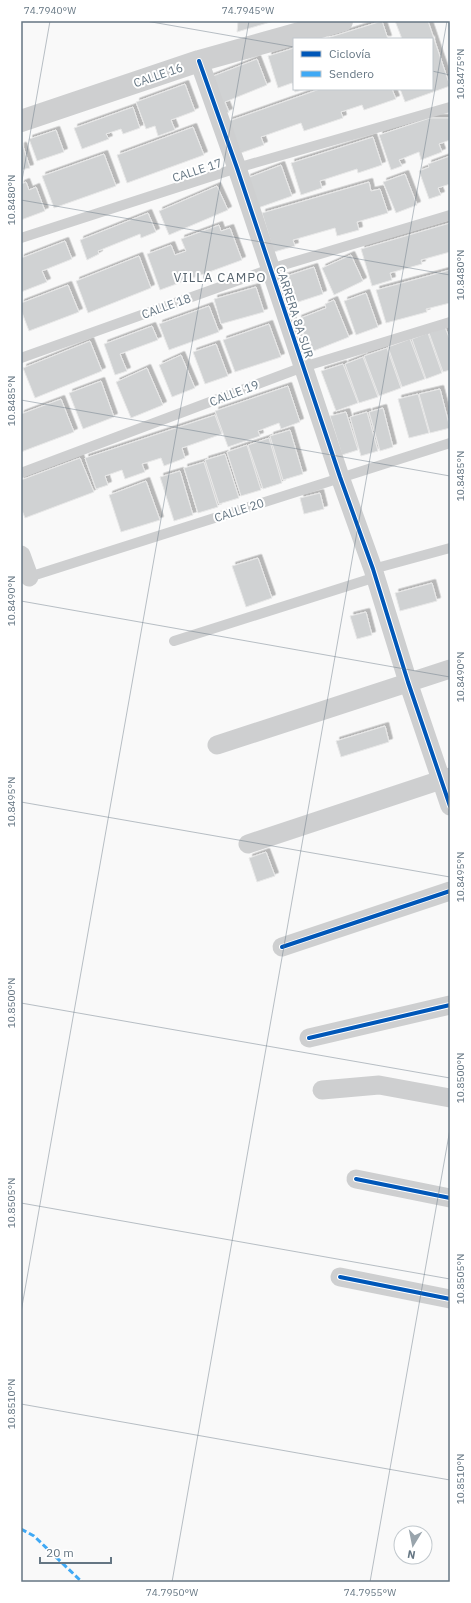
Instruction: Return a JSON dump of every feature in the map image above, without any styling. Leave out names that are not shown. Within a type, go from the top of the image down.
[{"type":"street","name":"CALLE 16","points":[[21,121],[199,61],[342,21]]},
{"type":"street","name":"CARRERA 8A SUR","points":[[199,61],[237,168],[340,478],[374,573],[408,682],[446,778],[450,806]]},
{"type":"street","points":[[21,555],[29,577]]},
{"type":"street","points":[[217,745],[450,669]]},
{"type":"street","points":[[248,844],[446,778]]},
{"type":"street","points":[[282,947],[450,891]]},
{"type":"street","points":[[309,1038],[450,1005]]},
{"type":"street","points":[[322,1090],[379,1085],[450,1098]]},
{"type":"street","points":[[356,1179],[450,1198]]},
{"type":"street","points":[[340,1277],[450,1299]]},
{"type":"lane","name":"CALLE 17","points":[[21,238],[237,168],[450,107]]},
{"type":"lane","name":"CALLE 18","points":[[21,358],[270,269],[450,214]]},
{"type":"lane","name":"CALLE 19","points":[[21,473],[303,367],[450,322]]},
{"type":"lane","name":"CALLE 20","points":[[29,577],[450,443]]},
{"type":"lane","points":[[174,641],[450,548]]},
{"type":"building","points":[[238,21],[274,21],[237,32]]},
{"type":"building","points":[[382,21],[388,38],[327,38]]},
{"type":"building","points":[[395,21],[428,21],[450,86],[405,102],[400,90],[433,90],[433,38],[402,38]]},
{"type":"building","points":[[293,48],[293,86],[292,83],[278,88],[268,56]]},
{"type":"building","points":[[257,59],[267,85],[225,102],[229,112],[222,115],[208,78]]},
{"type":"building","points":[[185,84],[195,111],[171,120],[175,130],[158,136],[155,126],[146,129],[136,102]]},
{"type":"building","points":[[317,90],[392,90],[396,99],[364,110],[362,105],[341,112],[343,118],[304,131],[301,123],[261,137],[264,145],[241,153],[229,121]]},
{"type":"building","points":[[133,107],[140,128],[123,134],[121,129],[106,134],[109,139],[82,149],[74,128]]},
{"type":"building","points":[[430,118],[450,118],[450,140],[439,144],[442,152],[421,160],[419,152],[399,160],[402,166],[391,170],[379,135]]},
{"type":"building","points":[[193,127],[204,155],[127,183],[117,155]]},
{"type":"building","points":[[56,130],[64,152],[37,161],[29,139]]},
{"type":"building","points":[[373,137],[382,165],[358,173],[357,169],[320,181],[322,188],[301,195],[291,163]]},
{"type":"building","points":[[21,146],[23,146],[30,168],[21,170]]},
{"type":"building","points":[[104,154],[116,186],[54,208],[42,176]]},
{"type":"building","points":[[450,156],[450,184],[438,188],[441,195],[429,199],[419,171],[429,167],[428,164]]},
{"type":"building","points":[[281,165],[292,196],[258,208],[247,178]]},
{"type":"building","points":[[405,174],[417,205],[396,213],[383,182]]},
{"type":"building","points":[[26,182],[29,190],[36,187],[45,211],[21,220],[21,184]]},
{"type":"building","points":[[369,182],[371,191],[380,189],[388,213],[357,222],[359,230],[337,236],[335,228],[293,240],[295,246],[274,252],[262,213]]},
{"type":"building","points":[[217,186],[228,210],[169,235],[159,211]]},
{"type":"building","points":[[148,213],[156,232],[141,238],[140,234],[98,251],[99,254],[87,260],[80,240]]},
{"type":"building","points":[[450,223],[450,252],[421,260],[422,264],[390,273],[392,280],[372,286],[361,249]]},
{"type":"building","points":[[219,225],[221,231],[230,228],[242,260],[160,290],[147,254],[171,245],[175,255],[186,251],[181,239]]},
{"type":"building","points":[[65,241],[72,259],[42,271],[47,282],[21,292],[21,258]]},
{"type":"building","points":[[351,255],[363,281],[334,295],[322,268]]},
{"type":"building","points":[[139,256],[151,288],[88,313],[76,281]]},
{"type":"building","points":[[314,267],[323,294],[289,305],[280,278]]},
{"type":"building","points":[[450,270],[450,303],[426,309],[427,312],[386,323],[376,290]]},
{"type":"building","points":[[68,285],[79,312],[29,331],[21,310],[21,303]]},
{"type":"building","points":[[256,287],[264,312],[221,324],[214,299]]},
{"type":"building","points":[[366,293],[378,327],[356,335],[344,301]]},
{"type":"building","points":[[334,300],[349,337],[311,352],[298,319],[326,308],[325,304]]},
{"type":"building","points":[[209,306],[219,332],[169,350],[159,324]]},
{"type":"building","points":[[269,324],[281,357],[235,372],[223,340]]},
{"type":"building","points":[[152,326],[158,340],[120,354],[127,371],[115,375],[104,344]]},
{"type":"building","points":[[445,327],[450,340],[450,370],[443,372],[429,333]]},
{"type":"building","points":[[428,333],[442,373],[426,379],[412,339]]},
{"type":"building","points":[[410,339],[425,379],[402,387],[388,347]]},
{"type":"building","points":[[90,341],[102,371],[35,398],[23,368]]},
{"type":"building","points":[[216,344],[228,376],[205,384],[193,352]]},
{"type":"building","points":[[387,348],[401,388],[379,396],[364,356]]},
{"type":"building","points":[[181,355],[195,388],[172,397],[159,365]]},
{"type":"building","points":[[363,357],[378,397],[359,403],[345,364]]},
{"type":"building","points":[[343,364],[358,403],[336,411],[321,371]]},
{"type":"building","points":[[147,368],[163,405],[131,418],[116,382]]},
{"type":"building","points":[[101,381],[114,417],[83,429],[69,393]]},
{"type":"building","points":[[288,386],[300,422],[281,429],[279,423],[258,431],[260,436],[228,447],[215,411]]},
{"type":"building","points":[[440,389],[450,428],[430,433],[419,394]]},
{"type":"building","points":[[418,394],[429,433],[409,438],[398,399]]},
{"type":"building","points":[[61,399],[74,432],[21,452],[21,414]]},
{"type":"building","points":[[383,408],[393,447],[380,451],[369,412]]},
{"type":"building","points":[[346,412],[358,450],[342,455],[330,416]]},
{"type":"building","points":[[367,412],[378,451],[361,456],[350,417]]},
{"type":"building","points":[[215,415],[222,434],[182,448],[185,458],[164,466],[161,458],[142,464],[145,472],[125,479],[122,470],[105,476],[108,485],[96,489],[85,458]]},
{"type":"building","points":[[290,430],[303,474],[283,480],[270,436]]},
{"type":"building","points":[[269,438],[282,483],[263,489],[248,445]]},
{"type":"building","points":[[247,445],[261,490],[241,496],[227,452]]},
{"type":"building","points":[[225,454],[239,498],[219,504],[205,460]]},
{"type":"building","points":[[80,458],[94,492],[25,518],[21,508],[21,480]]},
{"type":"building","points":[[204,462],[218,507],[198,513],[184,468]]},
{"type":"building","points":[[180,471],[193,515],[174,521],[160,477]]},
{"type":"building","points":[[146,481],[160,520],[121,532],[109,495]]},
{"type":"building","points":[[320,493],[324,509],[304,514],[300,498]]},
{"type":"building","points":[[258,558],[272,598],[246,607],[232,566]]},
{"type":"building","points":[[432,583],[437,601],[400,611],[395,593]]},
{"type":"building","points":[[366,612],[372,635],[357,639],[350,616]]},
{"type":"building","points":[[385,726],[389,742],[341,757],[336,741]]},
{"type":"building","points":[[266,852],[275,876],[257,882],[249,858]]},
{"type":"marked path","points":[[21,1529],[34,1536],[82,1582]]},
{"type":"cycle path","points":[[199,61],[237,168],[340,477],[373,569],[408,682],[450,806]]},
{"type":"cycle path","points":[[282,947],[450,891]]},
{"type":"cycle path","points":[[309,1038],[450,1005]]},
{"type":"cycle path","points":[[356,1179],[450,1198]]},
{"type":"cycle path","points":[[340,1277],[450,1299]]},
{"type":"district","name":"VILLA CAMPO","points":[[220,277]]}]
